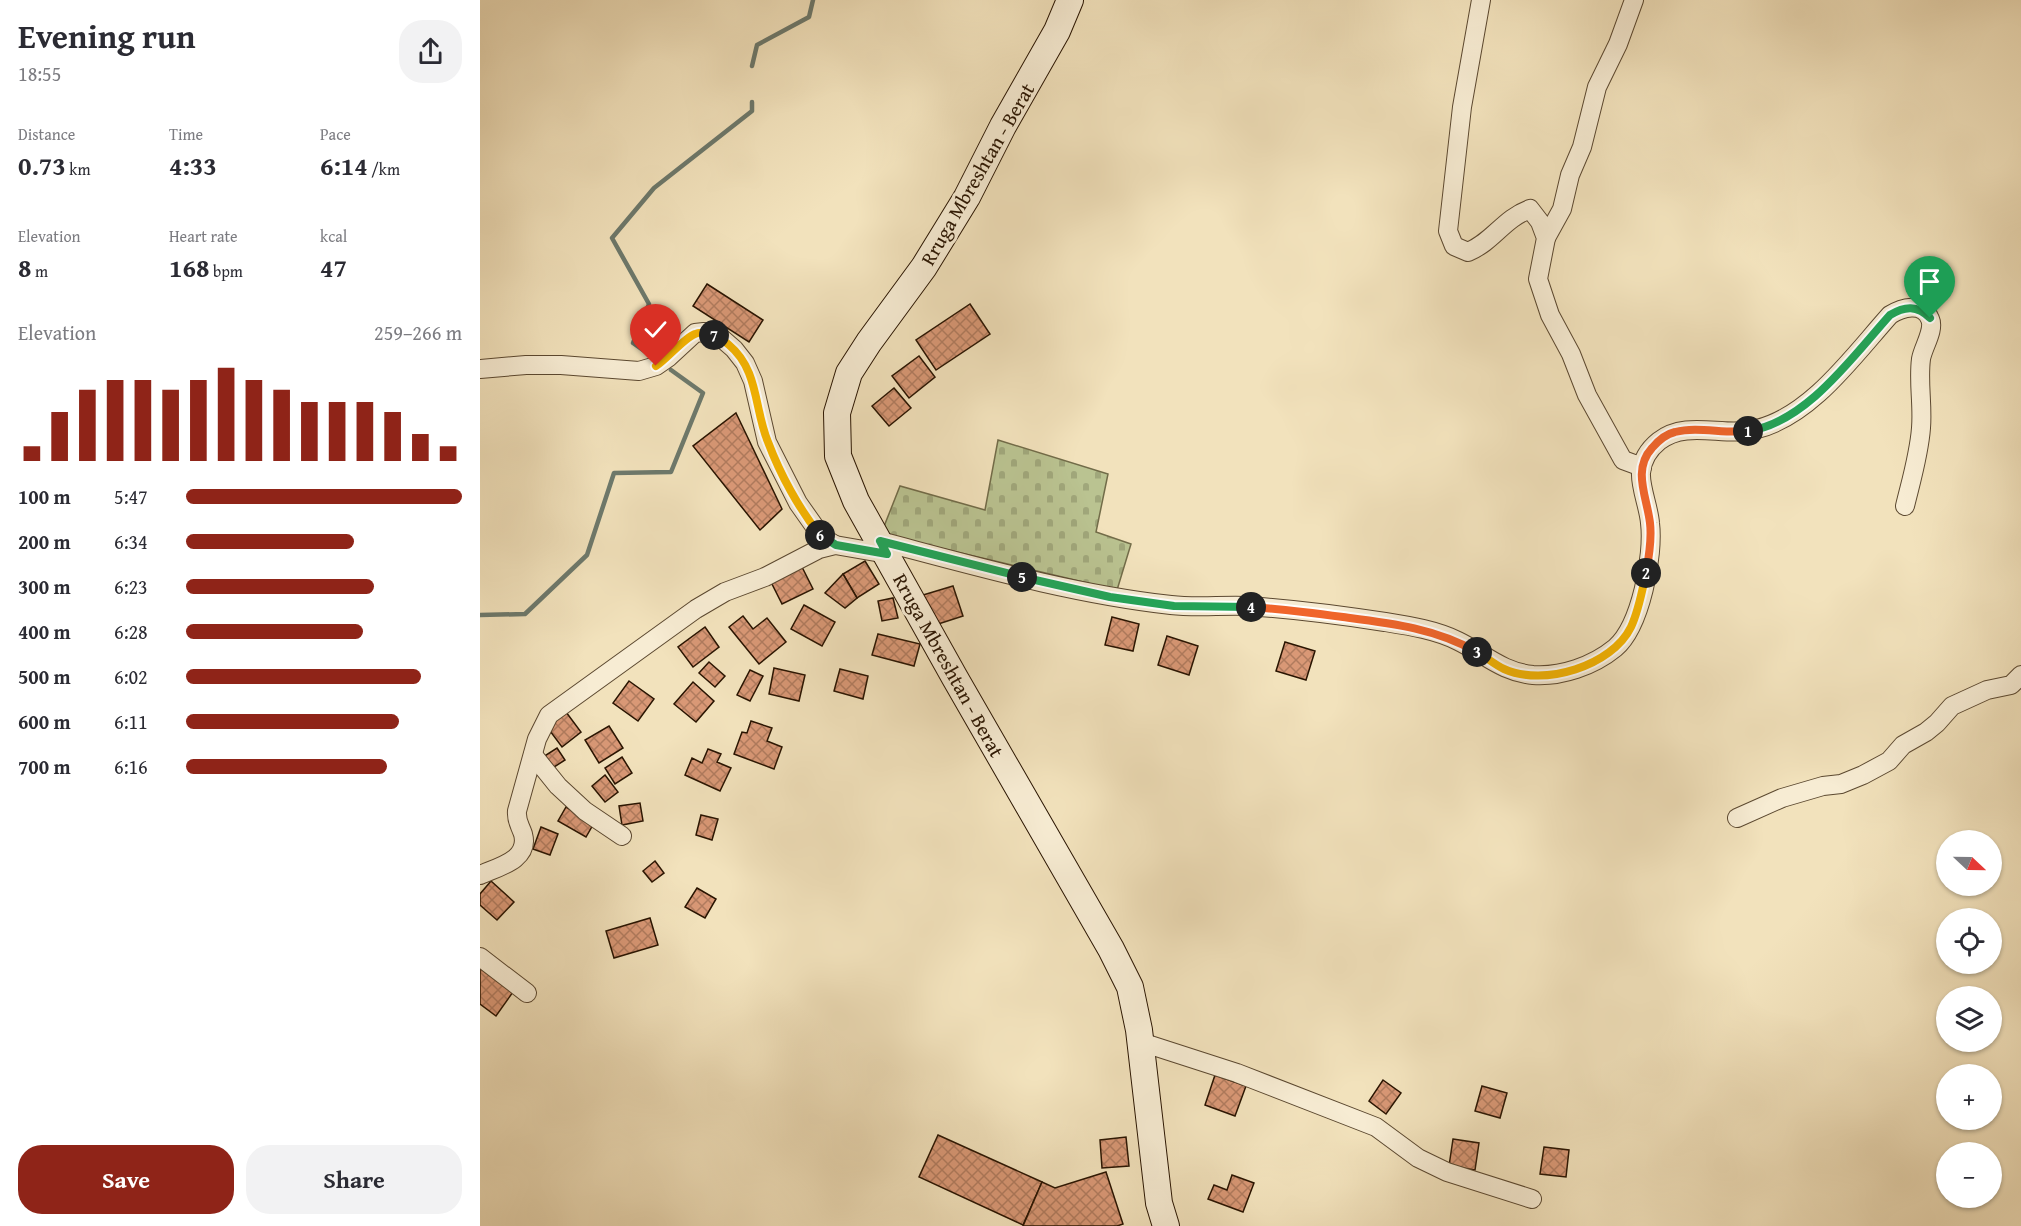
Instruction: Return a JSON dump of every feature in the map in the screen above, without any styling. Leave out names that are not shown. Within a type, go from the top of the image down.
[{"type":"street","name":"Rruga Mbreshtan - Berat","points":[[1070,0],[1057,31],[1003,126],[967,197],[924,267],[849,373],[837,413],[838,456],[856,501],[954,678],[1111,949],[1130,987],[1141,1042],[1159,1203],[1166,1226]]},
{"type":"street","points":[[1481,0],[1462,107],[1448,231],[1454,246],[1468,252],[1483,246],[1515,215],[1530,209],[1540,222],[1546,238]]},
{"type":"street","points":[[1634,0],[1618,44],[1597,87],[1582,147],[1570,175],[1562,209],[1546,238],[1538,279],[1550,315],[1567,346],[1587,395],[1623,460],[1642,467]]},
{"type":"street","points":[[480,874],[518,857],[523,848],[524,836],[516,820],[517,811],[542,726],[549,715],[696,609],[725,592],[765,577],[819,549],[836,545],[883,548],[1110,597],[1174,606],[1277,609],[1386,622],[1429,630],[1458,641],[1506,670],[1534,675],[1566,672],[1588,665],[1616,647],[1631,627],[1640,600],[1650,553],[1650,524],[1640,475],[1645,455],[1658,441],[1673,432],[1695,429],[1732,433],[1757,430],[1785,419],[1832,380],[1890,315],[1900,308],[1912,307],[1923,311],[1930,318],[1931,327],[1922,354],[1919,374],[1922,428],[1905,506]]},
{"type":"street","points":[[480,369],[549,365],[639,371],[656,366],[695,333],[704,332],[719,336],[745,363],[753,381],[767,442],[798,503],[822,537],[836,545]]},
{"type":"street","points":[[1737,818],[1782,798],[1823,786],[1841,784],[1863,775],[1889,761],[1903,745],[1937,723],[1952,706],[1987,690],[2011,685],[2021,675]]},
{"type":"street","points":[[533,755],[558,786],[585,811],[622,836]]},
{"type":"street","points":[[480,957],[527,993]]},
{"type":"street","points":[[1141,1042],[1237,1073],[1376,1126],[1418,1158],[1447,1172],[1532,1199]]},
{"type":"green space","points":[[998,440],[1108,474],[1096,532],[1131,544],[1117,590],[881,534],[900,486],[985,510]]},
{"type":"building","points":[[707,284],[763,320],[749,342],[693,306]]},
{"type":"building","points":[[970,304],[990,334],[936,370],[916,340]]},
{"type":"building","points":[[919,356],[935,377],[909,398],[892,376]]},
{"type":"building","points":[[894,388],[911,408],[889,426],[872,406]]},
{"type":"building","points":[[736,413],[782,509],[760,530],[693,446]]},
{"type":"building","points":[[865,561],[879,584],[857,598],[843,574]]},
{"type":"building","points":[[802,567],[813,589],[782,604],[771,582]]},
{"type":"building","points":[[843,574],[857,598],[845,608],[825,593]]},
{"type":"building","points":[[953,586],[963,616],[932,626],[923,595]]},
{"type":"building","points":[[893,598],[898,618],[882,621],[878,601]]},
{"type":"building","points":[[804,605],[835,622],[822,646],[791,629]]},
{"type":"building","points":[[743,616],[753,629],[767,618],[786,642],[759,664],[729,627]]},
{"type":"building","points":[[1112,617],[1139,624],[1133,651],[1105,645]]},
{"type":"building","points":[[705,627],[719,647],[693,667],[678,647]]},
{"type":"building","points":[[878,634],[920,644],[914,666],[872,655]]},
{"type":"building","points":[[1167,636],[1198,646],[1189,675],[1158,665]]},
{"type":"building","points":[[1285,642],[1315,651],[1306,680],[1276,671]]},
{"type":"building","points":[[709,662],[725,676],[715,687],[699,673]]},
{"type":"building","points":[[774,668],[805,675],[799,701],[769,694]]},
{"type":"building","points":[[840,669],[868,676],[863,699],[834,691]]},
{"type":"building","points":[[750,670],[763,676],[750,701],[737,695]]},
{"type":"building","points":[[629,681],[654,699],[638,721],[613,703]]},
{"type":"building","points":[[693,682],[714,701],[696,722],[674,704]]},
{"type":"building","points":[[566,712],[581,732],[562,747],[547,727]]},
{"type":"building","points":[[751,721],[772,728],[767,741],[782,747],[774,769],[734,754],[742,732],[747,733]]},
{"type":"building","points":[[609,726],[623,748],[599,763],[585,740]]},
{"type":"building","points":[[557,748],[565,760],[551,769],[543,757]]},
{"type":"building","points":[[708,749],[721,754],[717,762],[731,768],[720,791],[685,775],[692,758],[702,763]]},
{"type":"building","points":[[622,757],[632,773],[615,784],[605,768]]},
{"type":"building","points":[[605,775],[618,792],[605,802],[592,786]]},
{"type":"building","points":[[640,803],[643,821],[622,825],[619,806]]},
{"type":"building","points":[[566,807],[594,823],[586,837],[558,821]]},
{"type":"building","points":[[701,815],[718,819],[712,840],[696,835]]},
{"type":"building","points":[[541,827],[558,834],[550,855],[533,849]]},
{"type":"building","points":[[655,861],[664,873],[652,882],[643,871]]},
{"type":"building","points":[[491,881],[514,902],[497,920],[480,905],[480,894]]},
{"type":"building","points":[[697,888],[716,899],[705,918],[685,907]]},
{"type":"building","points":[[650,918],[658,945],[614,958],[606,931]]},
{"type":"building","points":[[480,968],[513,992],[496,1016],[480,1004]]},
{"type":"building","points":[[1215,1075],[1246,1086],[1235,1116],[1205,1105]]},
{"type":"building","points":[[1383,1080],[1401,1093],[1386,1114],[1369,1101]]},
{"type":"building","points":[[1482,1086],[1507,1093],[1500,1118],[1475,1111]]},
{"type":"building","points":[[938,1135],[1042,1182],[1023,1225],[919,1177]]},
{"type":"building","points":[[1126,1137],[1129,1166],[1102,1168],[1100,1140]]},
{"type":"building","points":[[1453,1139],[1479,1143],[1475,1170],[1449,1166]]},
{"type":"building","points":[[1544,1147],[1569,1150],[1566,1177],[1540,1174]]},
{"type":"building","points":[[1106,1172],[1123,1224],[1117,1226],[1023,1226],[1042,1182],[1055,1188]]},
{"type":"building","points":[[1232,1175],[1254,1183],[1243,1212],[1208,1199],[1214,1185],[1227,1190]]},
{"type":"waterway","points":[[752,66],[757,45],[809,17],[813,0]]},
{"type":"waterway","points":[[650,355],[633,343],[649,304],[612,238],[654,188],[752,111],[752,102]]},
{"type":"waterway","points":[[480,615],[525,614],[587,555],[614,473],[671,472],[703,393],[671,370]]},
{"type":"route","points":[[656,366],[695,333],[704,332],[719,336],[734,349],[745,363],[753,381],[767,442],[798,503],[822,537],[836,545],[887,554],[880,541],[986,569],[1110,597],[1174,606],[1243,606],[1277,609],[1386,622],[1429,630],[1458,641],[1506,670],[1534,675],[1566,672],[1588,665],[1616,647],[1631,627],[1640,600],[1650,553],[1650,524],[1640,475],[1645,455],[1658,441],[1673,432],[1695,429],[1732,433],[1757,430],[1785,419],[1832,380],[1890,315],[1900,308],[1912,307],[1923,311],[1930,318]]}]
